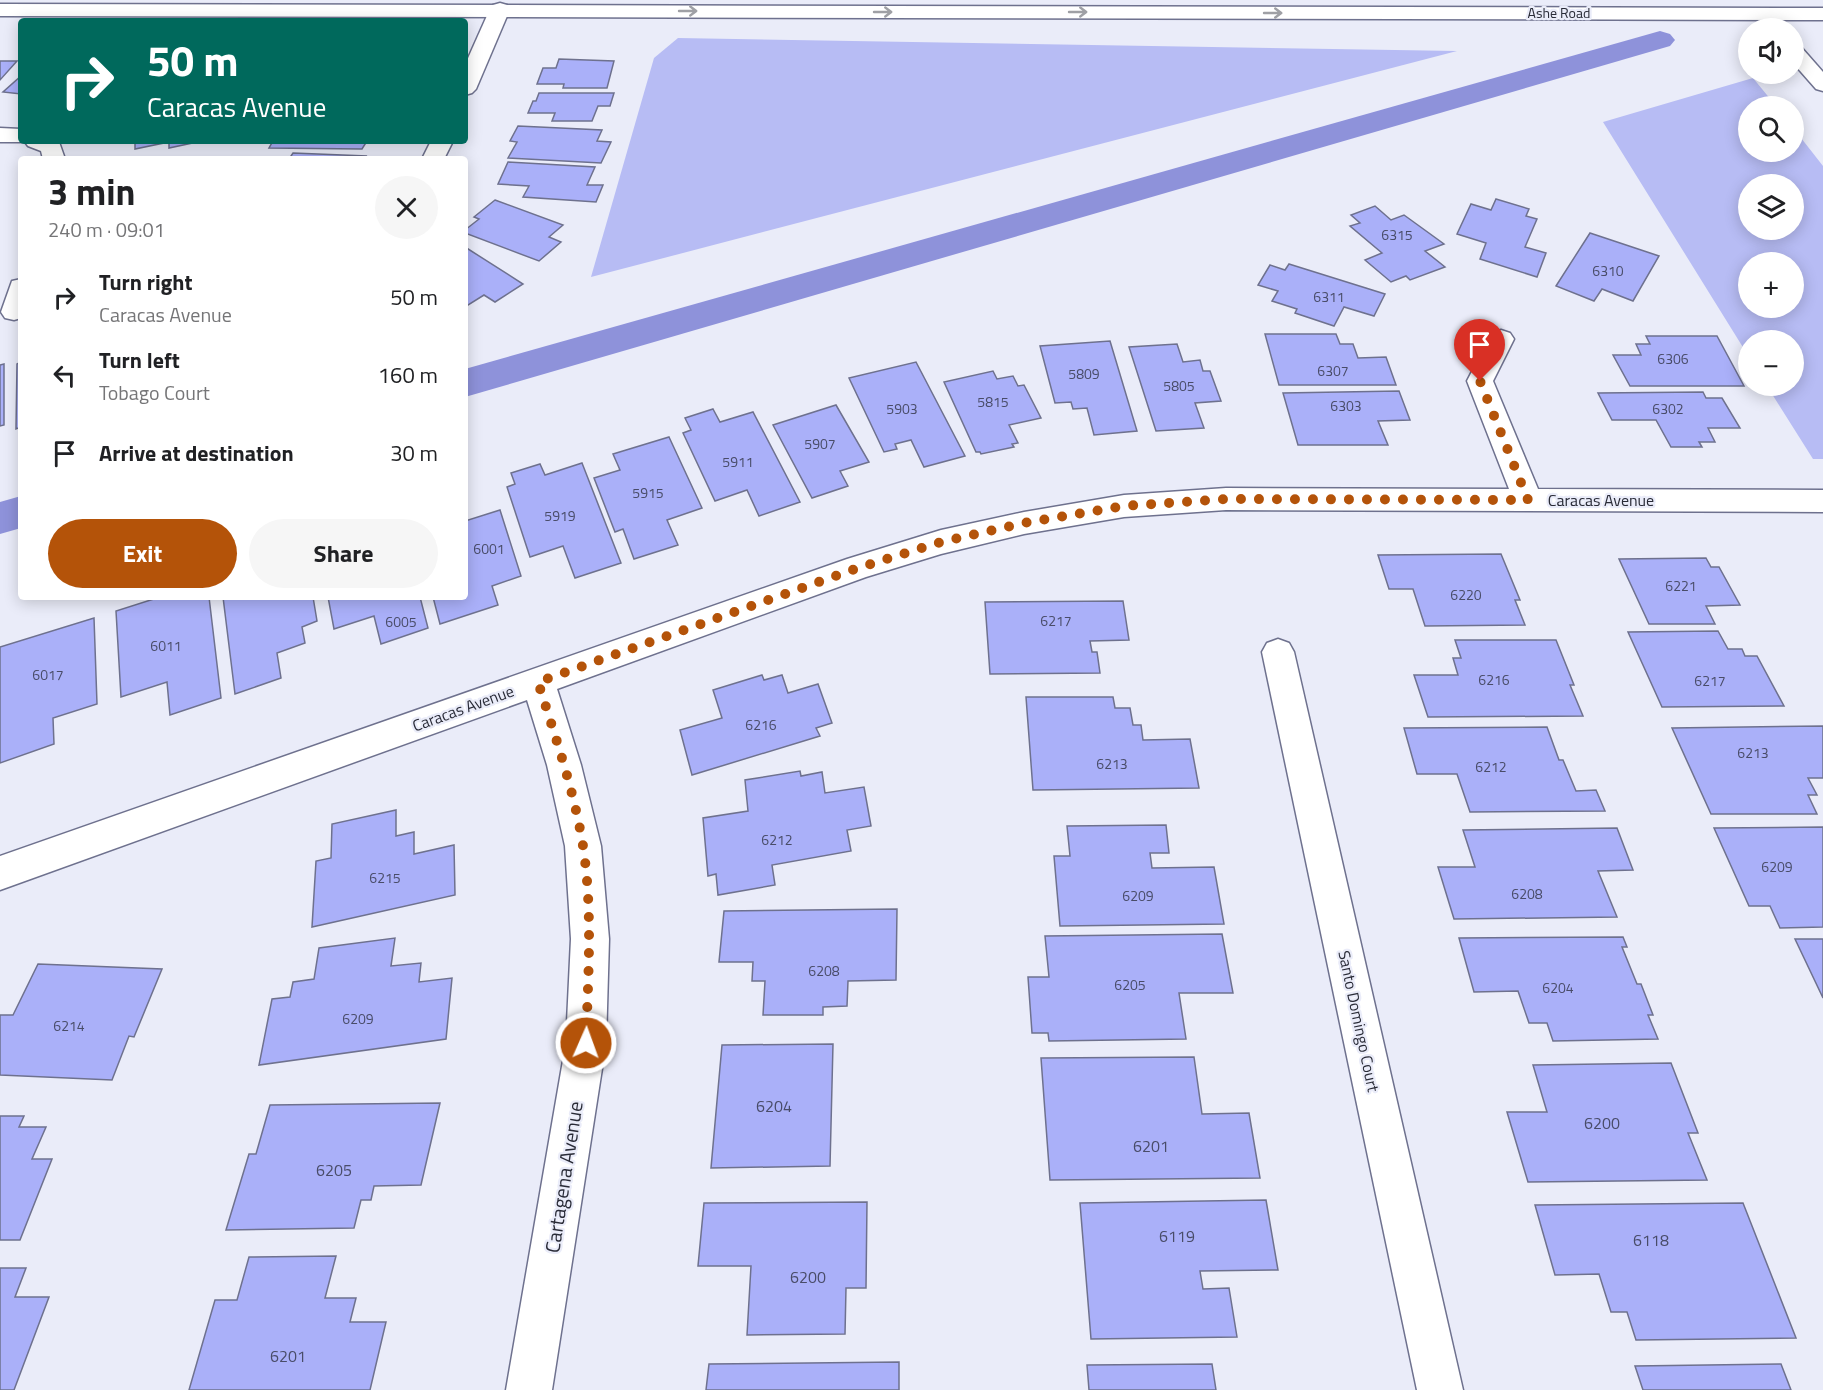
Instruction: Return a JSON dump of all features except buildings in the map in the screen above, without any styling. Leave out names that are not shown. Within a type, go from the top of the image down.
[{"type":"street","points":[[612,10],[644,0]]},
{"type":"street","points":[[468,81],[500,9]]},
{"type":"street","name":"Ashe Road","points":[[0,10],[500,9],[1823,14]]},
{"type":"street","points":[[1804,63],[1823,85]]},
{"type":"street","points":[[0,135],[18,136]]},
{"type":"street","points":[[44,144],[51,147],[53,156]]},
{"type":"street","points":[[12,312],[18,295]]},
{"type":"street","points":[[1501,339],[1480,381],[1528,500]]},
{"type":"street","name":"Caracas Avenue","points":[[0,873],[858,568],[941,542],[1024,523],[1124,506],[1226,499],[1823,501]]},
{"type":"street","name":"Santo Domingo Court","points":[[1278,652],[1440,1390]]},
{"type":"street","name":"Cartagena Avenue","points":[[528,1390],[586,1043],[590,939],[583,846],[564,765],[538,682]]},
{"type":"shaded area","points":[[678,38],[1457,51],[591,277],[654,58]]},
{"type":"shaded area","points":[[1738,82],[1758,84],[1768,96],[1738,96],[1738,162],[1804,162],[1804,142],[1823,166],[1823,459],[1813,459],[1773,396],[1804,396],[1804,330],[1738,330],[1738,339],[1603,122]]},
{"type":"waterway","points":[[468,382],[1660,40]]},
{"type":"waterway","points":[[0,518],[18,513]]},
{"type":"route","points":[[586,1043],[590,939],[583,846],[564,765],[538,682],[858,568],[941,542],[1024,523],[1124,506],[1226,499],[1528,500],[1480,381]]}]
